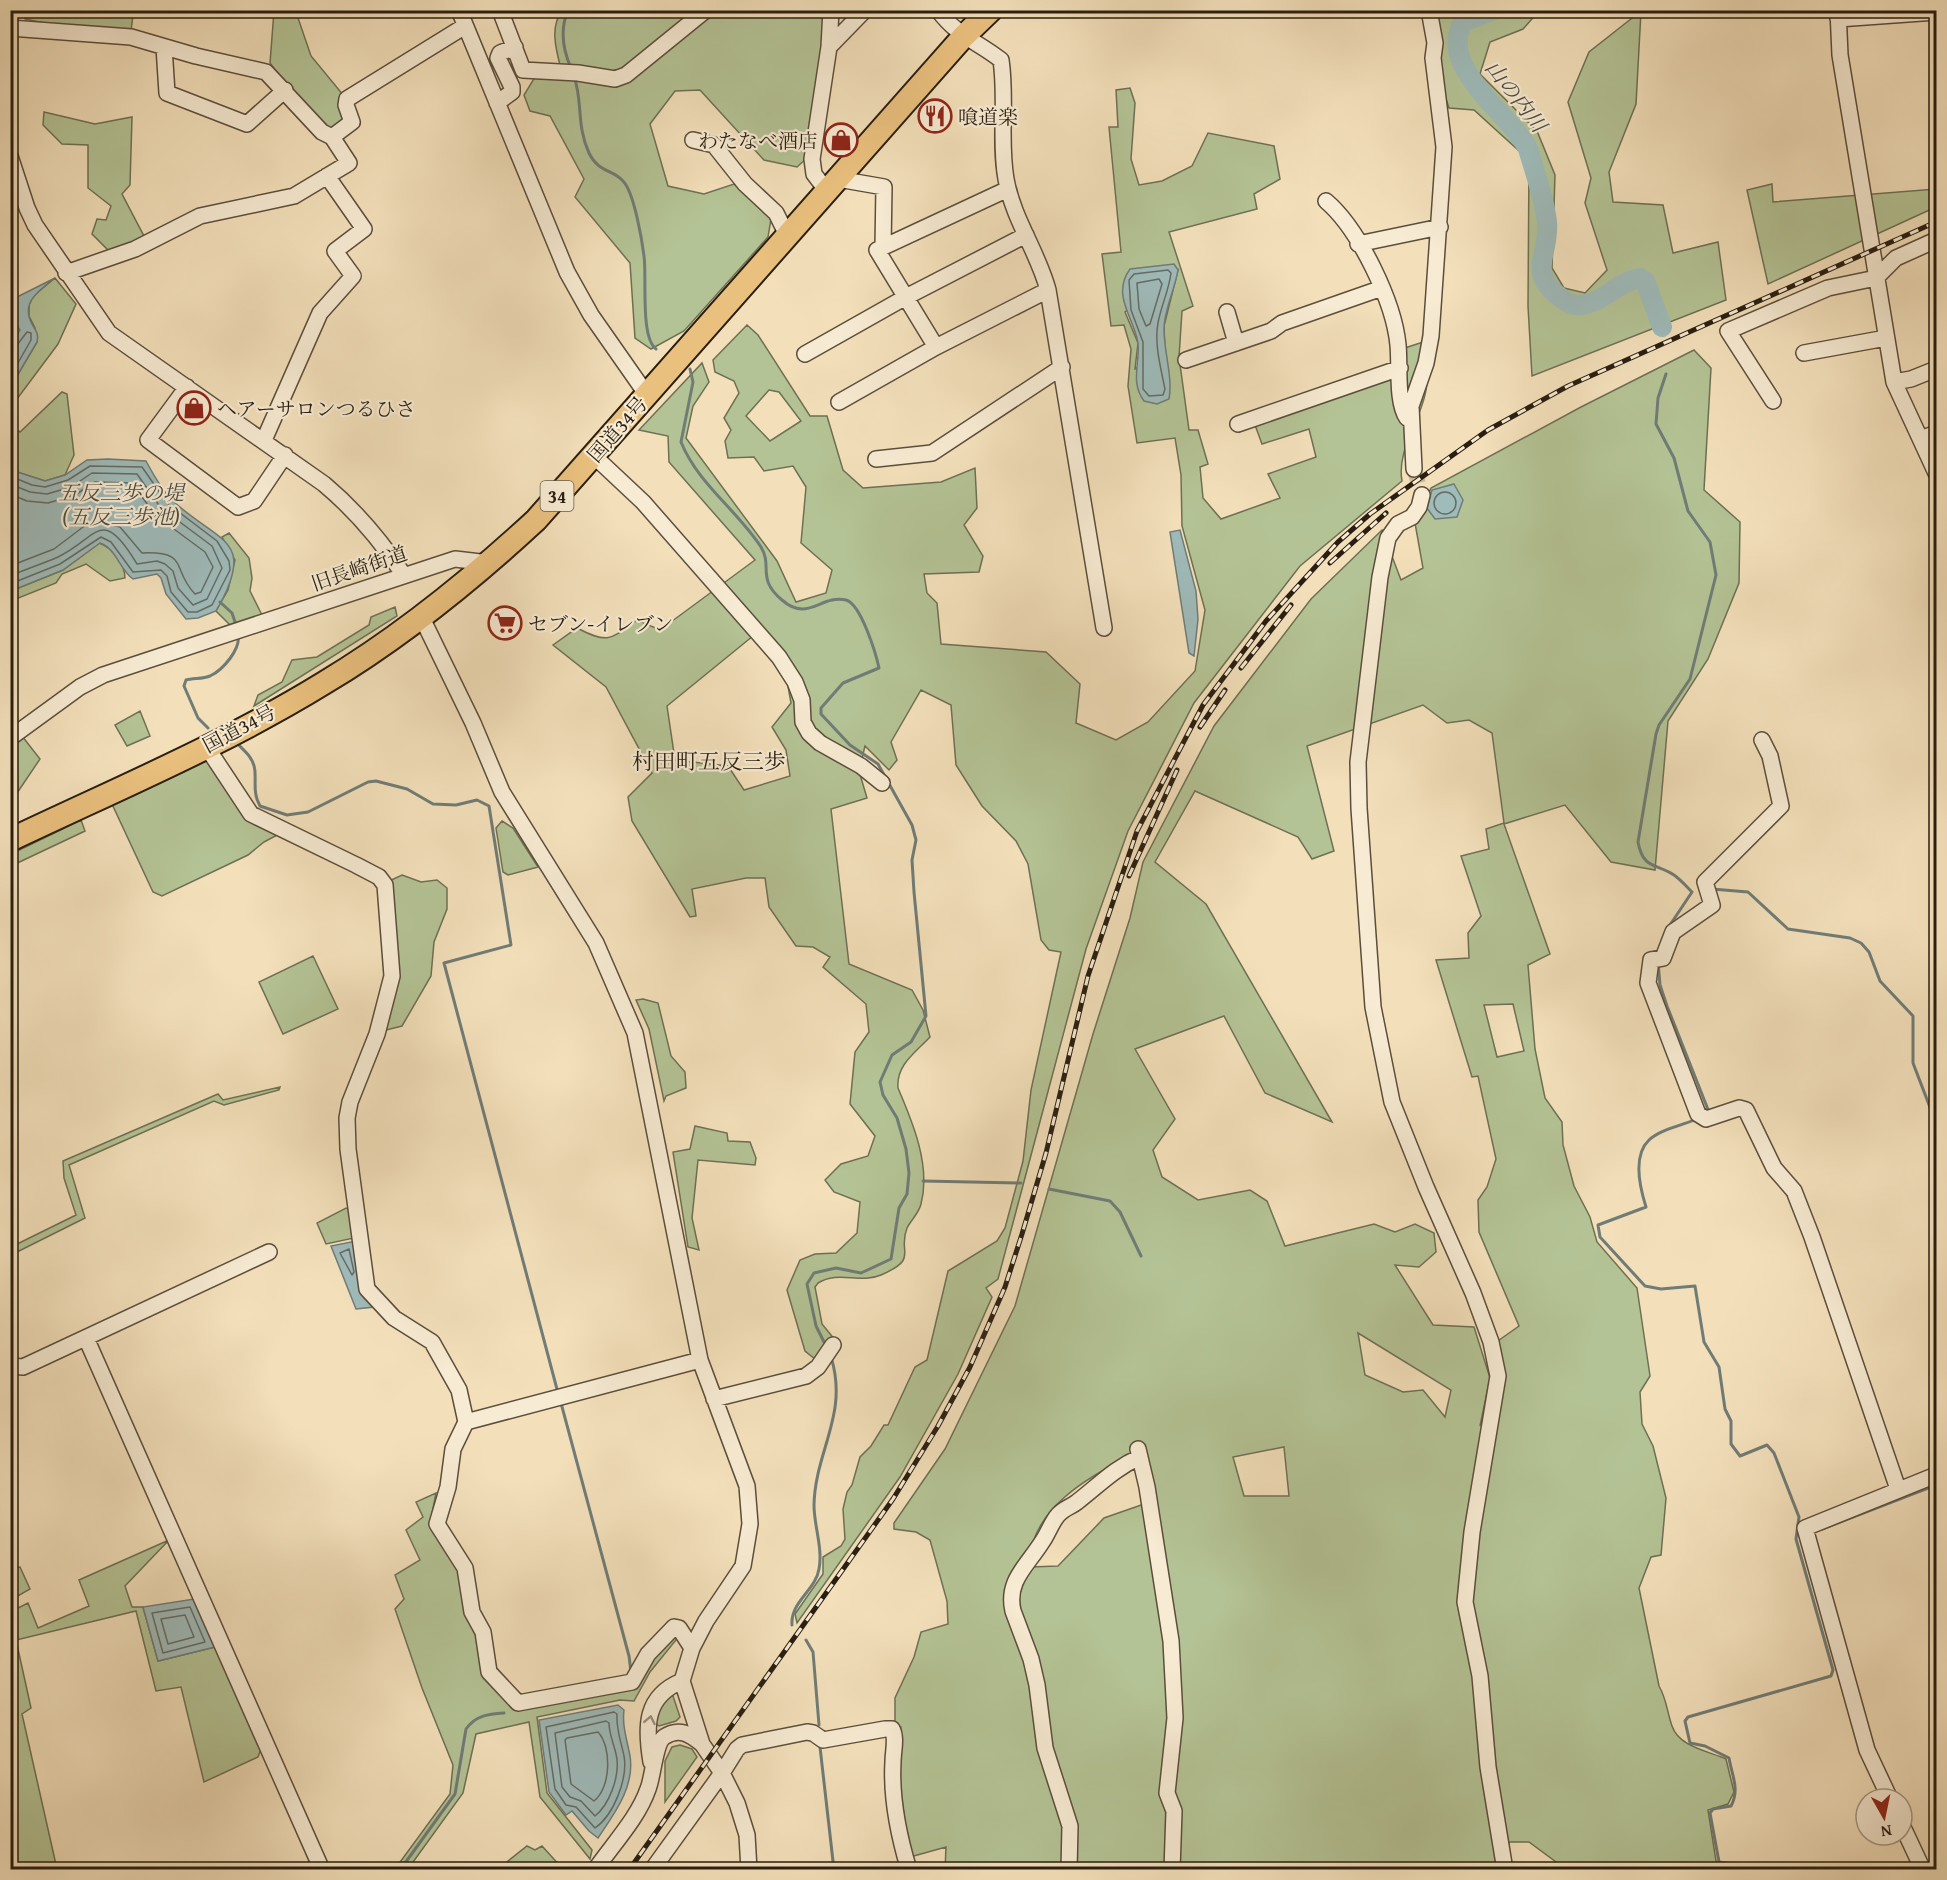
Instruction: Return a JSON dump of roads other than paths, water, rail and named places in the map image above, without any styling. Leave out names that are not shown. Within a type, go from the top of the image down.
[{"type":"highway","name":"国道34号","points":[[10,840],[207,746],[323,684],[422,618],[489,563],[536,520],[963,37],[991,10]]},
{"type":"street","points":[[459,10],[567,272],[591,315],[647,395]]},
{"type":"street","points":[[500,10],[524,70],[571,72],[615,79],[626,75],[706,10]]},
{"type":"street","points":[[831,10],[829,47],[812,159],[814,174],[832,185],[884,187],[883,247]]},
{"type":"street","points":[[829,47],[865,10]]},
{"type":"street","points":[[938,10],[963,37],[986,48],[1001,60],[1005,82],[1003,149],[1008,189],[1042,268],[1048,290],[1104,628]]},
{"type":"street","points":[[1414,469],[1411,406],[1426,363],[1431,336],[1440,227],[1443,132],[1429,10]]},
{"type":"street","points":[[1936,12],[1838,15],[1840,55],[1894,381],[1936,473]]},
{"type":"street","points":[[332,137],[352,122],[347,111],[347,99],[465,26]]},
{"type":"street","points":[[10,28],[131,37],[266,72],[322,132],[332,137],[349,163],[294,196],[200,216],[135,249],[66,273]]},
{"type":"street","points":[[164,47],[167,93],[248,124],[285,90]]},
{"type":"street","points":[[497,103],[512,92],[512,87],[498,58],[500,53],[515,48]]},
{"type":"street","points":[[693,140],[714,145],[746,184],[776,213],[788,236]]},
{"type":"street","points":[[10,156],[27,208],[66,273],[110,333],[285,455],[354,510],[381,540],[403,574]]},
{"type":"street","points":[[264,440],[320,313],[353,276],[335,251],[364,229],[327,176]]},
{"type":"street","points":[[936,347],[877,250],[1008,189]]},
{"type":"street","points":[[1326,201],[1358,244],[1382,288],[1393,318],[1403,413],[1410,421]]},
{"type":"street","points":[[1358,244],[1440,227]]},
{"type":"street","points":[[806,354],[906,297],[1026,235]]},
{"type":"street","points":[[1773,401],[1728,331],[1828,288],[1876,278],[1896,258],[1936,240]]},
{"type":"street","points":[[1186,360],[1271,331],[1282,323],[1382,288]]},
{"type":"street","points":[[839,402],[936,347],[1048,290]]},
{"type":"street","points":[[1227,312],[1236,343]]},
{"type":"street","points":[[1804,353],[1886,338]]},
{"type":"street","points":[[876,459],[932,453],[1062,367]]},
{"type":"street","points":[[1238,424],[1400,368]]},
{"type":"street","points":[[1894,381],[1911,379],[1936,369]]},
{"type":"street","points":[[187,387],[148,440],[238,507],[255,501],[285,455]]},
{"type":"street","points":[[1921,439],[1936,433]]},
{"type":"street","points":[[594,456],[643,502],[779,657],[795,682],[802,700],[802,722],[809,733],[820,743],[846,756],[882,783]]},
{"type":"street","points":[[1422,495],[1419,507],[1412,517],[1398,524],[1388,538],[1380,577],[1358,762],[1359,808],[1373,1007],[1392,1102],[1426,1187],[1473,1293],[1491,1342],[1498,1376],[1473,1522],[1465,1602],[1480,1676],[1488,1767],[1505,1869]]},
{"type":"street","name":"旧長崎街道","points":[[10,738],[80,687],[103,675],[403,574],[455,559],[489,563]]},
{"type":"street","points":[[422,618],[473,723],[502,792],[572,901],[596,943],[625,1005],[635,1033],[648,1088],[689,1313],[700,1360],[747,1486],[749,1540],[743,1566],[706,1621],[692,1648],[682,1681],[702,1744]]},
{"type":"street","points":[[1762,740],[1770,756],[1781,806],[1707,889],[1712,904],[1673,932],[1657,959],[1648,983],[1702,1116],[1739,1108],[1746,1110],[1774,1168],[1794,1191],[1812,1237],[1898,1490]]},
{"type":"street","points":[[207,746],[252,814],[356,865],[379,878],[385,885],[392,959],[390,990],[350,1102],[347,1118],[349,1159],[368,1289],[385,1310],[432,1342],[459,1390],[466,1422],[453,1449],[448,1487],[437,1524],[465,1568],[472,1612],[483,1632],[489,1672],[518,1703],[632,1682],[648,1654],[674,1627],[679,1628],[692,1648]]},
{"type":"street","points":[[10,1366],[23,1367],[269,1252]]},
{"type":"street","points":[[86,1338],[322,1869]]},
{"type":"street","points":[[714,1399],[806,1376],[818,1367],[829,1350]]},
{"type":"street","points":[[466,1422],[700,1360]]},
{"type":"street","points":[[1069,1869],[1070,1826],[1045,1748],[1037,1685],[1013,1611],[1010,1599],[1012,1587],[1020,1571],[1057,1516],[1065,1508],[1075,1504],[1120,1465],[1139,1453],[1172,1641],[1175,1718],[1167,1793],[1174,1811],[1172,1869]]},
{"type":"street","points":[[1884,1787],[1867,1750],[1804,1528],[1936,1475]]},
{"type":"street","points":[[653,1774],[647,1740],[650,1713],[659,1694],[682,1681]]},
{"type":"street","points":[[652,1869],[742,1745],[807,1732],[823,1740],[892,1729],[895,1734],[892,1764],[899,1827],[909,1869]]},
{"type":"street","points":[[595,1869],[641,1806],[653,1774],[659,1742],[665,1736],[678,1732],[689,1733],[702,1744],[722,1773],[737,1803],[747,1835],[749,1869]]},
{"type":"street","points":[[1912,1847],[1923,1869]]},
{"type":"water","points":[[1174,264],[1178,270],[1164,329],[1170,391],[1169,399],[1157,404],[1144,401],[1137,387],[1138,343],[1125,306],[1123,288],[1130,269]]},
{"type":"water","points":[[55,278],[33,297],[30,303],[29,316],[37,333],[37,342],[11,386],[11,344],[20,330],[11,319],[11,300]]},
{"type":"water","name":"五反三歩の堤 (五反三歩池)","points":[[87,460],[146,461],[161,487],[172,500],[227,544],[233,555],[234,568],[228,587],[216,611],[198,618],[186,619],[166,594],[161,578],[157,574],[133,579],[110,549],[100,543],[63,570],[11,591],[11,470],[45,481],[65,475]]},
{"type":"water","points":[[1454,484],[1463,500],[1457,517],[1435,519],[1427,508],[1432,490]]},
{"type":"water","points":[[1180,530],[1196,591],[1198,619],[1194,656],[1189,653],[1170,532]]},
{"type":"water","points":[[356,1241],[374,1307],[356,1309],[331,1246]]},
{"type":"water","points":[[194,1599],[215,1647],[158,1661],[143,1607]]},
{"type":"water","points":[[618,1705],[624,1710],[624,1728],[631,1767],[622,1800],[598,1838],[572,1811],[566,1815],[549,1792],[539,1720]]},
{"type":"waterway","points":[[568,10],[564,25],[564,39],[571,68]]},
{"type":"waterway","name":"山の内川","points":[[1494,10],[1463,22],[1458,39],[1460,56],[1467,73],[1528,149],[1542,194],[1547,222],[1542,262],[1544,279],[1562,299],[1578,305],[1596,300],[1640,278],[1645,281],[1662,327]]},
{"type":"waterway","points":[[574,77],[582,133],[589,153],[597,164],[619,177],[631,195],[644,256],[646,320],[651,342],[656,349]]},
{"type":"waterway","points":[[690,369],[693,382],[681,442],[697,471],[761,547],[766,561],[769,585],[782,600],[799,609],[807,609],[837,599],[846,600],[852,603],[862,620],[879,668],[843,683],[821,708],[821,714],[850,745],[878,764],[912,825],[916,840],[912,860],[926,1016],[911,1042],[892,1055],[880,1082],[883,1095],[897,1118],[906,1149],[909,1173],[907,1194],[899,1208],[891,1259],[861,1273],[836,1268],[814,1273],[807,1284],[816,1326],[826,1346]]},
{"type":"waterway","points":[[1666,374],[1658,398],[1656,424],[1674,458],[1688,511],[1710,542],[1716,575],[1690,679],[1659,725],[1656,734],[1638,842],[1640,851],[1647,861],[1674,875],[1692,892]]},
{"type":"waterway","points":[[220,602],[232,613],[236,625]]},
{"type":"waterway","points":[[208,728],[198,718],[184,686],[186,680],[207,677],[220,669],[234,653],[238,635]]},
{"type":"waterway","points":[[238,744],[254,764],[256,793],[260,806],[287,815],[308,812],[368,782],[376,781],[407,789],[433,804],[456,805],[477,800],[489,806],[511,945],[444,963],[558,1393]]},
{"type":"waterway","points":[[1712,889],[1748,892],[1788,929],[1850,938],[1861,943],[1869,952],[1880,981],[1913,1016],[1913,1063],[1936,1123]]},
{"type":"waterway","points":[[1670,925],[1692,892]]},
{"type":"waterway","points":[[1658,962],[1660,985],[1709,1112],[1707,1113]]},
{"type":"waterway","points":[[1696,1119],[1659,1133],[1644,1147],[1639,1172],[1646,1207],[1598,1225],[1600,1237],[1645,1286],[1661,1289],[1695,1286],[1704,1342],[1719,1367],[1725,1409],[1731,1421],[1731,1444],[1740,1456],[1767,1445],[1774,1453],[1799,1517],[1796,1539],[1833,1670],[1831,1676],[1688,1717],[1685,1721],[1690,1743],[1705,1746],[1729,1758],[1735,1782],[1734,1800],[1731,1806],[1713,1809],[1710,1813],[1719,1862],[1739,1865],[1742,1870]]},
{"type":"waterway","points":[[923,1181],[1021,1183]]},
{"type":"waterway","points":[[1049,1189],[1110,1201],[1120,1212],[1141,1256]]},
{"type":"waterway","points":[[792,1625],[795,1610],[813,1583],[819,1569],[820,1553],[814,1505],[816,1485],[834,1415],[836,1397],[831,1357]]},
{"type":"waterway","points":[[561,1403],[629,1656],[631,1672]]},
{"type":"waterway","points":[[1822,1529],[1936,1485]]},
{"type":"waterway","points":[[806,1640],[813,1652],[819,1725]]},
{"type":"waterway","points":[[400,1870],[455,1794],[466,1729],[478,1718],[504,1713]]},
{"type":"waterway","points":[[820,1747],[834,1870]]},
{"type":"tunnel","points":[[1414,469],[1422,495]]},
{"type":"railway","points":[[629,1870],[893,1499],[938,1426],[970,1367],[1005,1287],[1022,1234],[1046,1153],[1088,976],[1137,831],[1203,705],[1266,621],[1338,542],[1370,514],[1488,430],[1568,386],[1936,222]]},
{"type":"railway","points":[[1330,563],[1386,513]]},
{"type":"railway","points":[[1241,668],[1291,605]]},
{"type":"railway","points":[[1200,727],[1225,690]]},
{"type":"railway","points":[[1129,876],[1177,770]]},
{"type":"place","name":"喰道楽","points":[[935,116]]},
{"type":"place","name":"わたなべ酒店","points":[[841,140]]},
{"type":"place","name":"ヘアーサロンつるひさ","points":[[194,408]]},
{"type":"place","name":"セブン-イレブン","points":[[505,623]]},
{"type":"district","name":"村田町五反三歩","points":[[709,761]]}]
